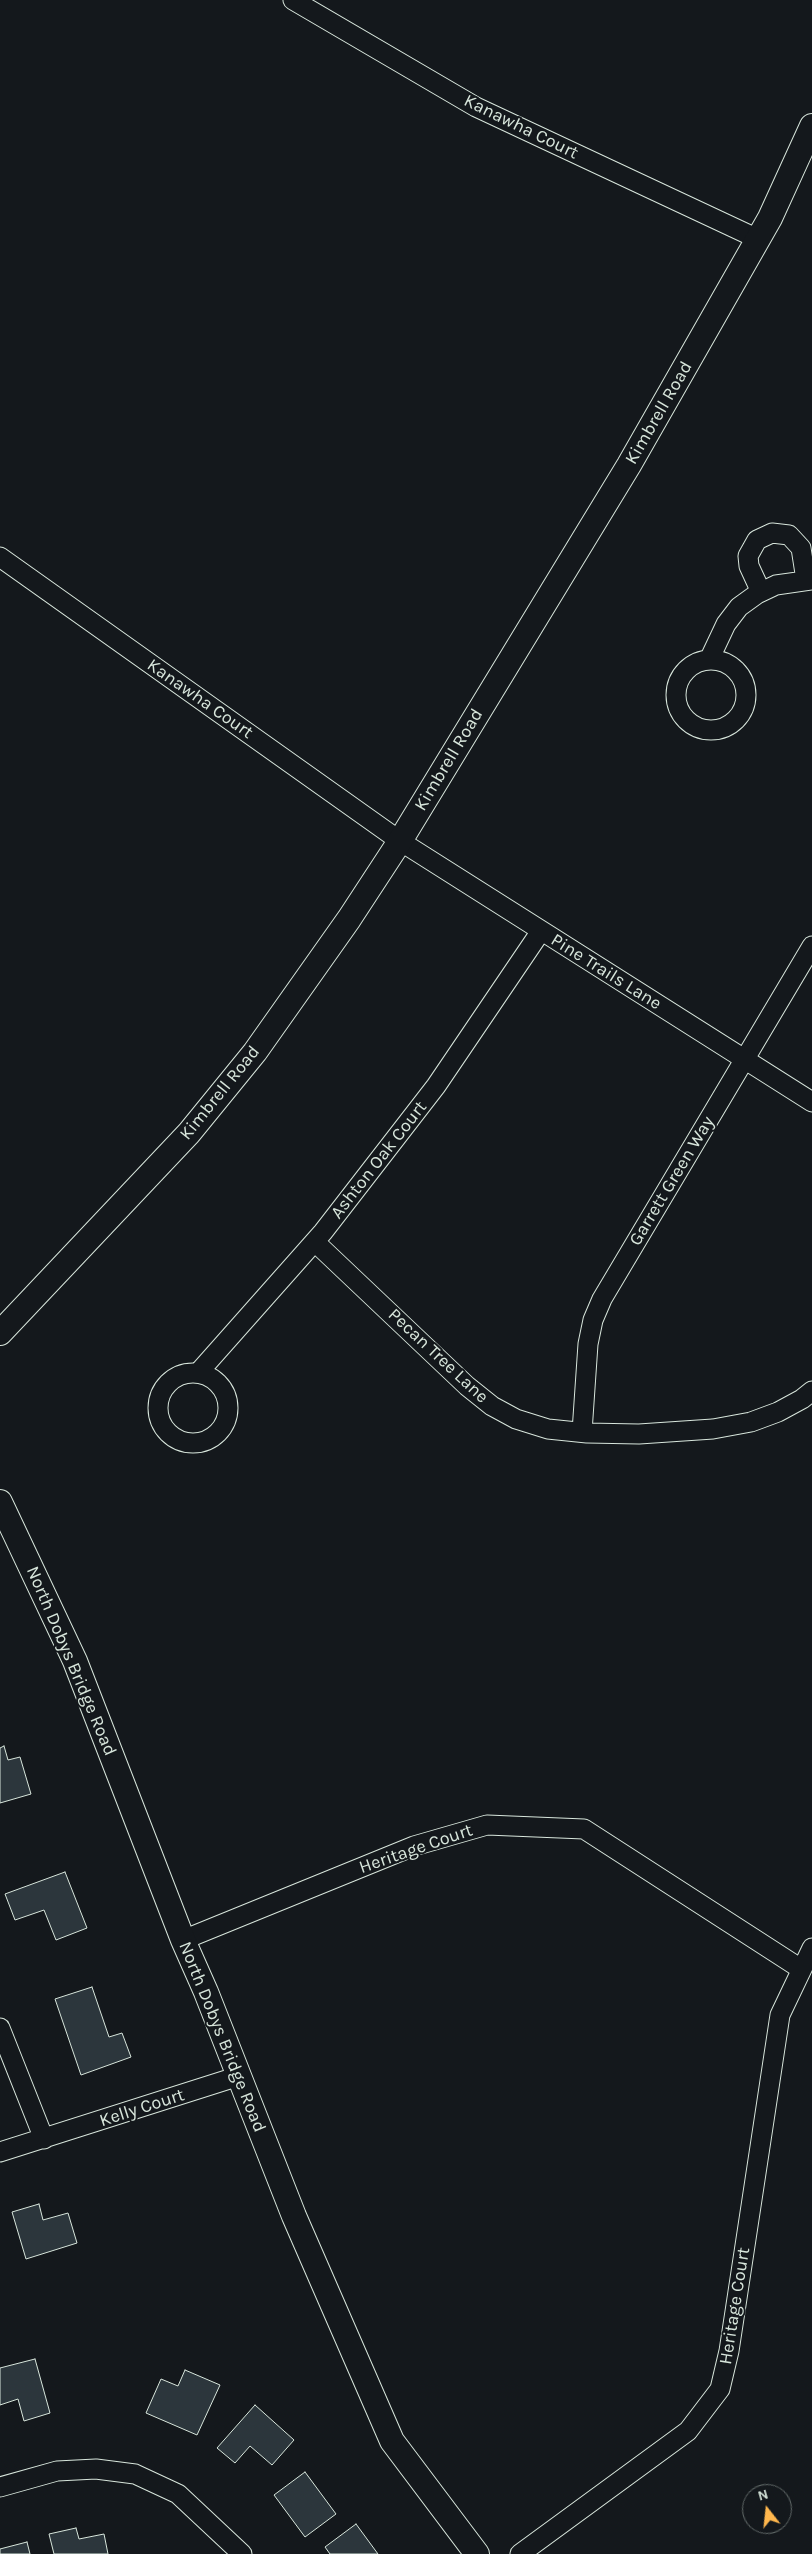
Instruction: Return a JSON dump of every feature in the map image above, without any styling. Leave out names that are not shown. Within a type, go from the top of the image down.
[{"type":"street","name":"Kanawha Court","points":[[293,0],[476,107],[758,239]]},
{"type":"street","name":"Kimbrell Road","points":[[0,1334],[116,1212],[201,1118],[260,1044],[349,919],[400,841],[629,465],[758,239],[812,126]]},
{"type":"street","points":[[709,660],[726,624],[739,607],[761,592],[776,586],[809,580],[803,556],[796,541],[789,535],[772,533],[757,540],[751,547],[749,566],[761,592]]},
{"type":"street","name":"Kanawha Court","points":[[0,557],[400,841]]},
{"type":"street","name":"Pine Trails Lane","points":[[400,841],[812,1102]]},
{"type":"street","name":"Ashton Oak Court","points":[[198,1373],[315,1242],[436,1086],[541,931]]},
{"type":"street","name":"Garrett Green Way","points":[[582,1432],[585,1371],[593,1320],[602,1299],[812,946]]},
{"type":"street","name":"Pecan Tree Lane","points":[[315,1242],[467,1386],[492,1406],[516,1419],[548,1429],[639,1434],[713,1429],[751,1422],[778,1412],[802,1400],[812,1391]]},
{"type":"street","name":"North Dobys Bridge Road","points":[[0,1502],[75,1661],[183,1940],[206,1992],[294,2216],[392,2441],[477,2554]]},
{"type":"street","name":"Heritage Court","points":[[183,1940],[414,1846],[487,1825],[584,1829],[801,1969]]},
{"type":"street","name":"Heritage Court","points":[[520,2554],[688,2430],[720,2390],[729,2351],[780,2015],[812,1948]]},
{"type":"street","points":[[0,2028],[44,2139]]},
{"type":"street","name":"Kelly Court","points":[[0,2152],[239,2076]]},
{"type":"street","points":[[0,2487],[57,2471],[96,2469],[135,2474],[178,2494],[219,2530],[242,2554]]},
{"type":"building","points":[[4,1746],[8,1760],[20,1757],[31,1794],[0,1803],[0,1748]]},
{"type":"building","points":[[65,1872],[87,1928],[56,1940],[44,1910],[15,1920],[5,1894]]},
{"type":"building","points":[[92,1987],[109,2037],[122,2033],[131,2057],[81,2075],[55,1999]]},
{"type":"building","points":[[39,2204],[43,2220],[68,2213],[77,2243],[26,2259],[12,2212]]},
{"type":"building","points":[[35,2359],[50,2413],[24,2421],[18,2399],[0,2405],[0,2368]]},
{"type":"building","points":[[185,2370],[220,2385],[197,2435],[146,2413],[161,2379],[178,2386]]},
{"type":"building","points":[[255,2405],[294,2440],[272,2465],[250,2446],[235,2463],[217,2448]]},
{"type":"building","points":[[305,2472],[336,2514],[305,2537],[274,2495]]},
{"type":"building","points":[[356,2524],[378,2554],[330,2554],[325,2547]]},
{"type":"building","points":[[76,2528],[79,2539],[104,2534],[108,2554],[54,2554],[49,2534]]},
{"type":"building","points":[[27,2542],[30,2554],[0,2554],[0,2549]]}]
